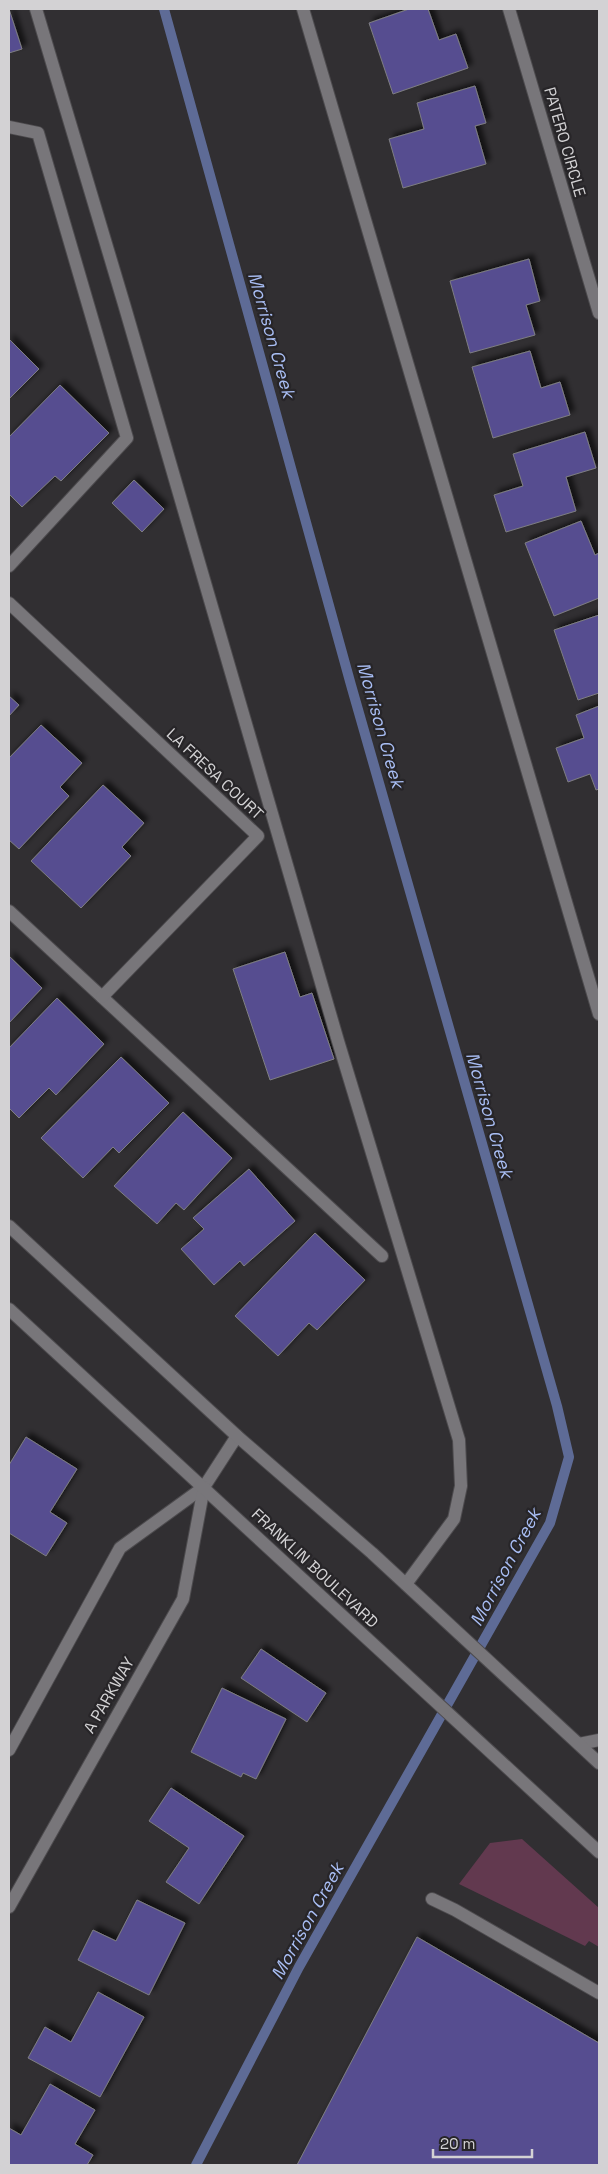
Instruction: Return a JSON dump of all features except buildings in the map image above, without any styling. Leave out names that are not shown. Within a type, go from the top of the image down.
[{"type":"street","points":[[36,9],[124,304],[338,1041],[459,1440],[461,1486],[454,1519],[406,1584]]},
{"type":"street","points":[[303,9],[599,1014]]},
{"type":"street","name":"PATERO CIRCLE","points":[[509,9],[599,313]]},
{"type":"street","points":[[9,127],[38,133],[127,438],[9,566]]},
{"type":"street","name":"LA FRESA COURT","points":[[9,603],[258,836],[102,997]]},
{"type":"street","points":[[9,912],[382,1256]]},
{"type":"street","points":[[9,1226],[238,1436],[372,1553],[599,1763]]},
{"type":"street","name":"FRANKLIN BOULEVARD","points":[[9,1308],[599,1852]]},
{"type":"street","name":"A PARKWAY","points":[[9,1750],[120,1548],[204,1487],[238,1436]]},
{"type":"street","name":"A PARKWAY","points":[[9,1907],[182,1599],[204,1487]]},
{"type":"street","points":[[579,1744],[599,1740]]},
{"type":"street","points":[[432,1900],[456,1910],[599,1993]]},
{"type":"shaded area","points":[[522,1839],[599,1908],[599,1947],[589,1941],[585,1946],[459,1884],[490,1843]]},
{"type":"waterway","name":"Morrison Creek","points":[[164,9],[351,685],[557,1406],[569,1457],[550,1523],[299,1967],[196,2165]]}]
